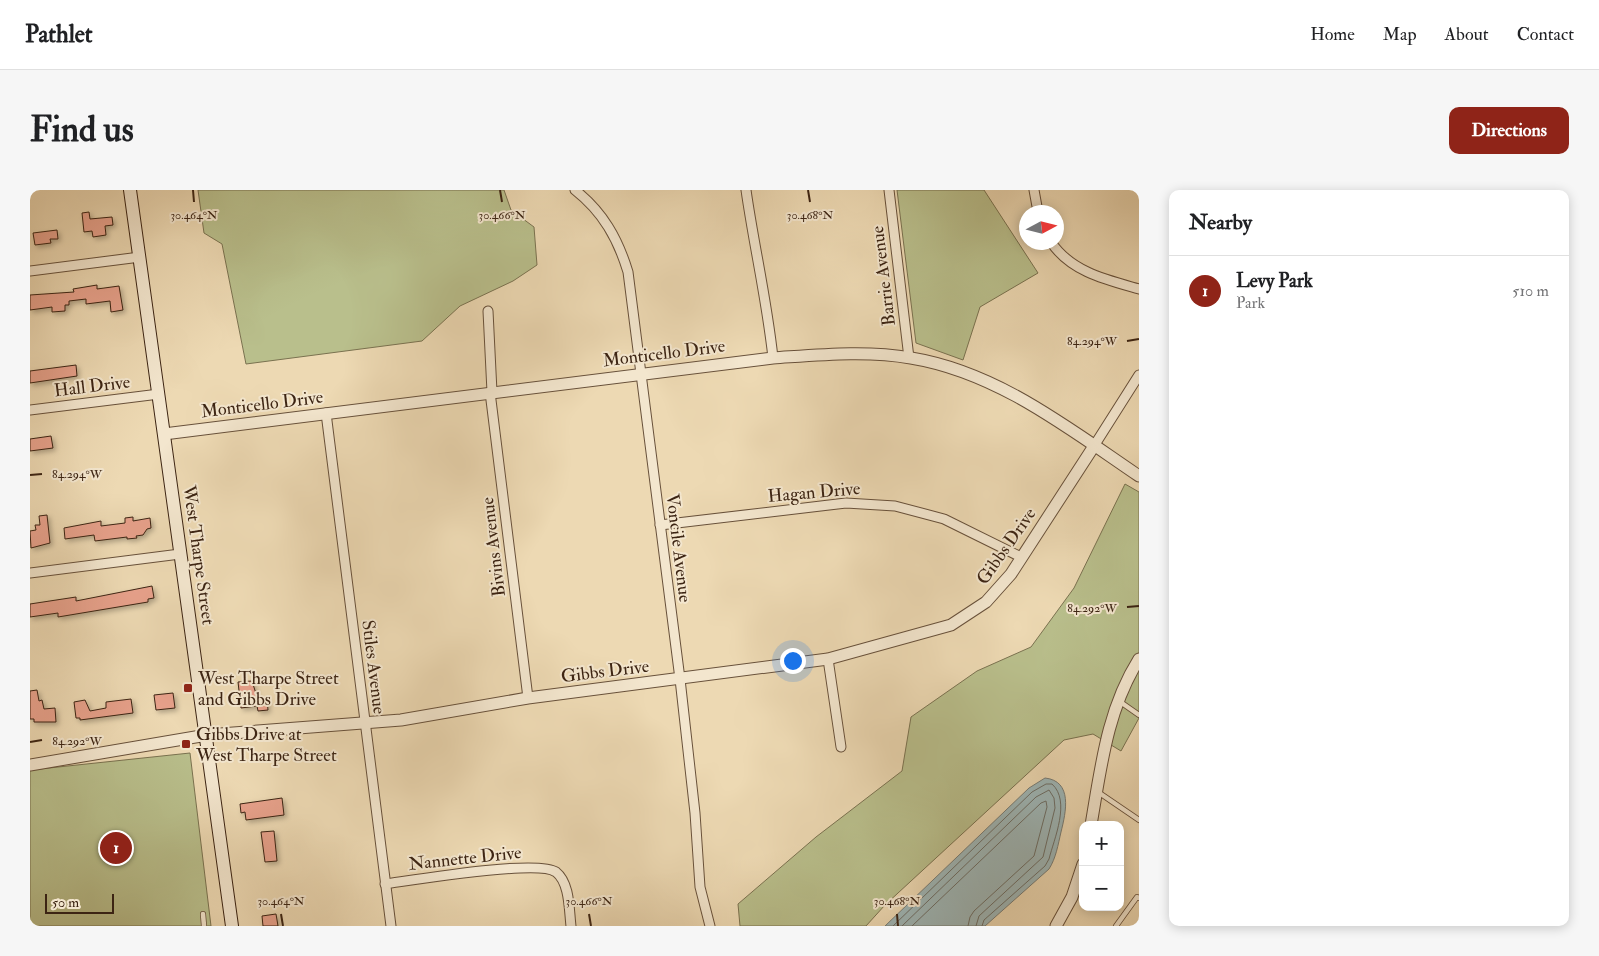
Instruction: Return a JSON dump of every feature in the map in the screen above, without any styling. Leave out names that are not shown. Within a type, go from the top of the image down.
[{"type":"main road","name":"West Tharpe Street","points":[[130,190],[232,926]]},
{"type":"street","name":"Voncile Avenue","points":[[575,190],[598,212],[620,246],[628,272],[680,679],[695,813],[700,887],[710,926]]},
{"type":"street","points":[[746,190],[774,358]]},
{"type":"street","name":"Barrie Avenue","points":[[889,190],[909,358]]},
{"type":"street","points":[[1034,190],[1037,205]]},
{"type":"street","points":[[1057,250],[1063,258],[1082,270],[1139,289]]},
{"type":"street","points":[[30,271],[140,257]]},
{"type":"street","name":"Bivins Avenue","points":[[488,311],[491,392],[528,698]]},
{"type":"street","name":"Monticello Drive","points":[[164,434],[774,358],[828,355],[909,358],[948,366],[991,382],[1139,476]]},
{"type":"street","points":[[1094,446],[1139,374]]},
{"type":"street","name":"Hall Drive","points":[[30,410],[158,394]]},
{"type":"street","name":"Stiles Avenue","points":[[326,413],[391,926]]},
{"type":"street","name":"Gibbs Drive","points":[[30,766],[207,735],[432,716],[528,698],[828,659],[928,632],[962,620],[997,591],[1094,446]]},
{"type":"street","name":"Hagan Drive","points":[[660,525],[846,503],[895,506],[944,518],[1021,557]]},
{"type":"street","points":[[30,573],[180,554]]},
{"type":"street","points":[[828,659],[841,747]]},
{"type":"street","points":[[1092,821],[1110,724],[1118,700],[1139,659]]},
{"type":"street","points":[[1056,926],[1072,898],[1082,866]]},
{"type":"street","name":"Nannette Drive","points":[[385,884],[521,868],[548,868],[561,878],[566,890],[571,926]]},
{"type":"lane","points":[[1118,700],[1139,715]]},
{"type":"lane","points":[[1097,791],[1139,820]]},
{"type":"lane","points":[[1116,926],[1137,896],[1139,898]]},
{"type":"lane","points":[[203,914],[204,926]]},
{"type":"green space","points":[[198,190],[504,190],[511,210],[534,227],[537,265],[513,281],[460,306],[422,341],[246,364],[222,244],[204,233]]},
{"type":"green space","points":[[897,190],[984,190],[1019,244],[1019,250],[1023,250],[1038,273],[980,307],[963,360],[916,343]]},
{"type":"green space","points":[[1125,484],[1139,492],[1139,718],[1121,751],[1093,734],[1064,740],[885,905],[866,926],[740,926],[738,904],[816,837],[902,771],[911,717],[977,671],[1031,647],[1074,588]]},
{"type":"green space","points":[[190,753],[211,926],[30,926],[30,770]]},
{"type":"water","points":[[1045,778],[1054,780],[1060,785],[1064,791],[1066,807],[1058,847],[1049,869],[985,926],[885,926],[1029,788]]},
{"type":"building","points":[[89,212],[90,219],[112,217],[113,225],[105,226],[106,235],[93,237],[92,231],[84,232],[82,213]]},
{"type":"building","points":[[57,230],[58,239],[50,239],[51,243],[35,245],[33,233]]},
{"type":"building","points":[[97,285],[97,289],[119,286],[123,310],[111,312],[110,301],[86,304],[86,299],[69,301],[69,305],[65,305],[65,311],[52,312],[52,307],[30,310],[30,295],[74,292],[73,289]]},
{"type":"building","points":[[76,365],[77,376],[30,383],[30,371]]},
{"type":"building","points":[[51,436],[53,448],[30,451],[30,439]]},
{"type":"building","points":[[47,515],[50,543],[31,548],[30,531],[36,530],[35,525],[40,525],[39,516]]},
{"type":"building","points":[[133,517],[133,521],[150,518],[151,528],[147,529],[143,535],[136,536],[137,538],[127,539],[127,537],[95,541],[94,535],[65,539],[64,528],[101,521],[101,526],[125,523],[125,518]]},
{"type":"building","points":[[152,586],[154,598],[148,599],[148,602],[58,617],[58,613],[30,617],[30,604],[76,597],[76,601]]},
{"type":"building","points":[[252,681],[258,700],[267,699],[268,710],[258,711],[257,706],[241,708],[238,682]]},
{"type":"building","points":[[37,690],[39,701],[42,700],[44,709],[55,708],[56,722],[34,722],[34,719],[30,719],[30,691]]},
{"type":"building","points":[[173,693],[175,708],[156,710],[154,695]]},
{"type":"building","points":[[131,699],[133,713],[80,720],[80,718],[76,718],[74,702],[85,700],[90,711],[106,708],[106,702]]},
{"type":"building","points":[[282,798],[284,815],[246,820],[245,812],[241,813],[240,804]]},
{"type":"building","points":[[274,831],[277,861],[265,862],[261,832]]},
{"type":"building","points":[[276,914],[278,926],[263,926],[262,916]]},
{"type":"place","name":"West Tharpe Street and Gibbs Drive","points":[[188,688]]},
{"type":"place","name":"Gibbs Drive at West Tharpe Street","points":[[186,744]]},
{"type":"place","name":"Levy Park","points":[[116,848]]}]
